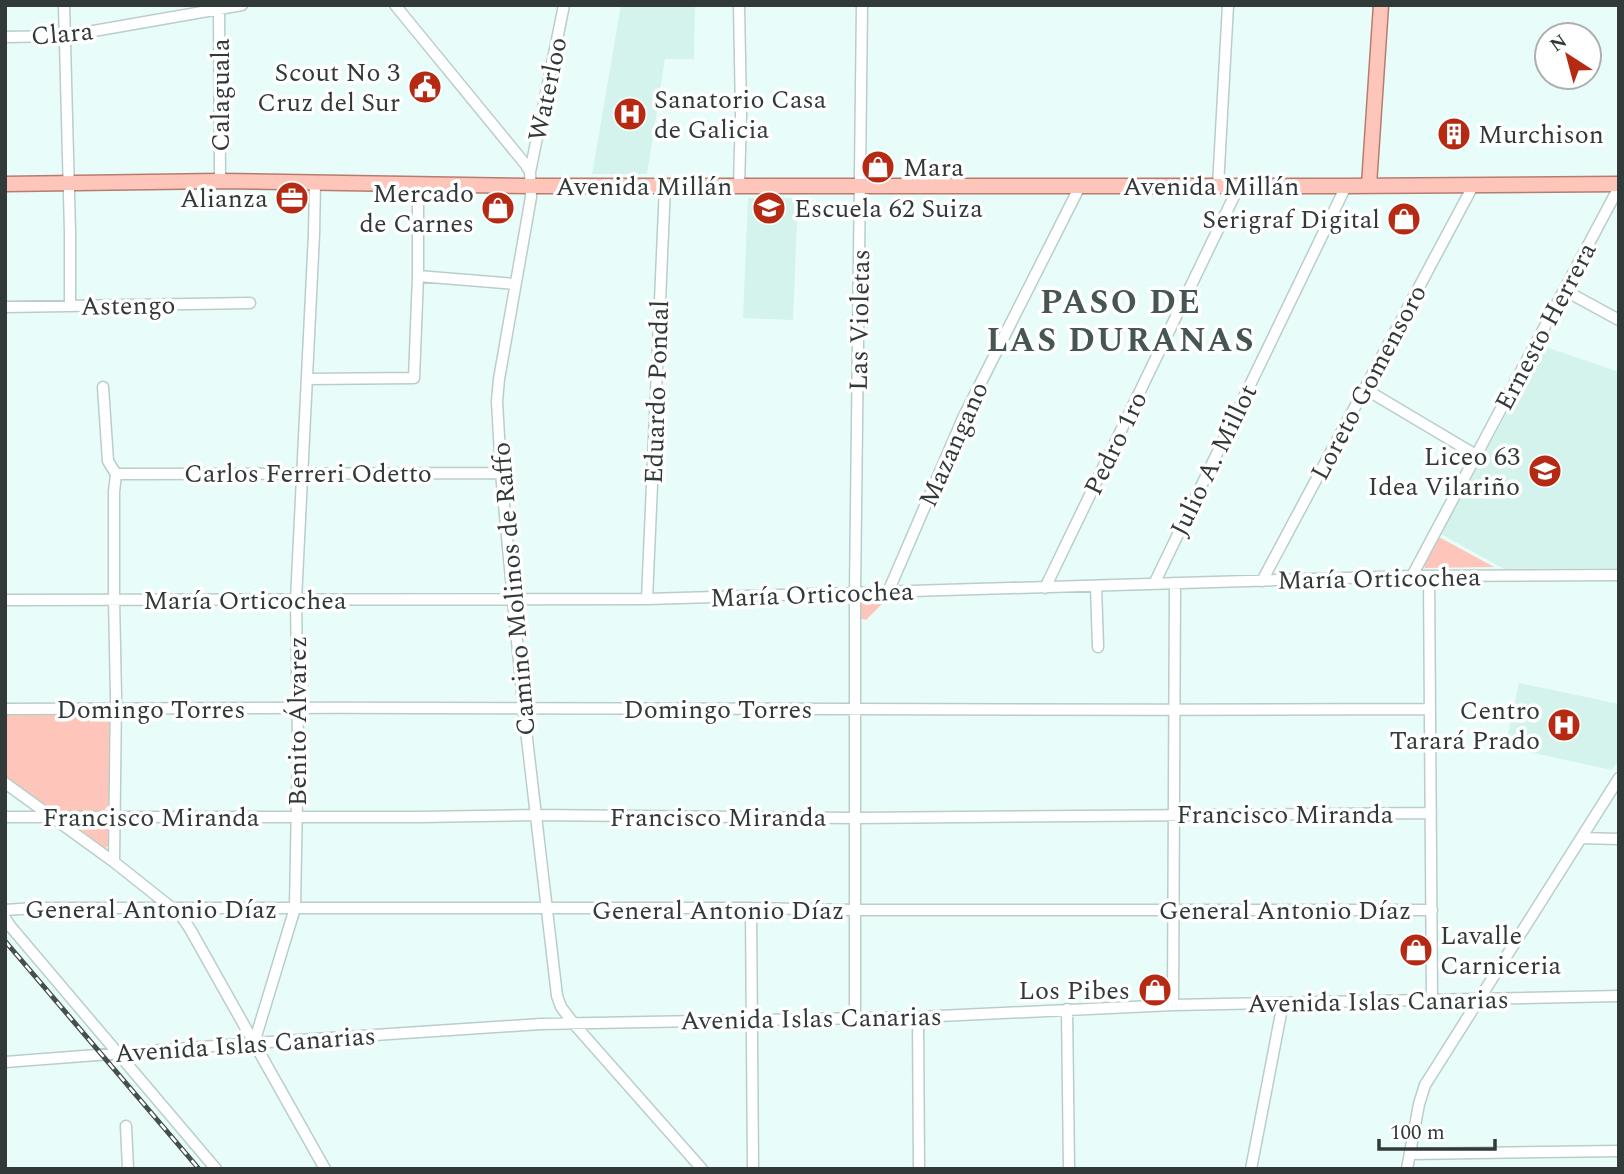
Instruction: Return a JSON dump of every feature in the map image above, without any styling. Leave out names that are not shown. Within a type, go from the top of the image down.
[{"type":"main road","points":[[1369,185],[1381,5]]},
{"type":"main road","name":"Avenida Millán","points":[[5,184],[220,181],[418,184],[531,179],[665,186],[1619,185]]},
{"type":"street","points":[[64,5],[70,306]]},
{"type":"street","name":"Clara","points":[[5,37],[65,36],[242,5]]},
{"type":"street","points":[[395,5],[517,155],[531,179]]},
{"type":"street","name":"Waterloo","points":[[531,179],[564,5]]},
{"type":"street","points":[[739,5],[739,186]]},
{"type":"street","name":"Las Violetas","points":[[855,593],[862,5]]},
{"type":"street","points":[[1219,186],[1228,5]]},
{"type":"street","name":"Calaguala","points":[[219,9],[220,181]]},
{"type":"street","name":"Camino Molinos de Raffo","points":[[531,179],[527,224],[497,401],[523,708],[557,996],[561,1007],[574,1024],[702,1169]]},
{"type":"street","name":"Benito Álvarez","points":[[254,1043],[295,908],[298,708],[296,600],[315,182]]},
{"type":"street","points":[[307,379],[414,378],[418,184]]},
{"type":"street","name":"Loreto Gomensoro","points":[[1262,581],[1474,184]]},
{"type":"street","name":"Ernesto Herrera","points":[[1412,576],[1619,185]]},
{"type":"street","name":"Eduardo Pondal","points":[[647,599],[665,186]]},
{"type":"street","name":"Mazangano","points":[[888,592],[963,418],[1080,186]]},
{"type":"street","name":"Pedro 1ro","points":[[1045,587],[1239,186]]},
{"type":"street","name":"Julio A. Millot","points":[[1154,583],[1346,186]]},
{"type":"street","points":[[418,276],[515,284]]},
{"type":"street","points":[[1564,290],[1619,320]]},
{"type":"street","name":"Astengo","points":[[5,307],[250,303]]},
{"type":"street","points":[[103,387],[108,461],[116,474],[114,862]]},
{"type":"street","points":[[1365,389],[1476,455]]},
{"type":"street","name":"Carlos Ferreri Odetto","points":[[116,474],[501,473]]},
{"type":"street","name":"María Orticochea","points":[[5,600],[647,599],[1412,576],[1619,575]]},
{"type":"street","points":[[1429,576],[1432,1000]]},
{"type":"street","points":[[1173,1004],[1175,583]]},
{"type":"street","points":[[1096,586],[1098,647]]},
{"type":"street","points":[[855,593],[855,1018]]},
{"type":"street","name":"Domingo Torres","points":[[5,709],[1430,709]]},
{"type":"street","points":[[1407,1169],[1423,1089],[1619,778]]},
{"type":"street","points":[[5,783],[114,862],[180,915],[325,1169]]},
{"type":"street","name":"Francisco Miranda","points":[[5,817],[536,815],[855,818],[1431,813]]},
{"type":"street","points":[[1581,838],[1619,839]]},
{"type":"street","points":[[751,908],[753,1169]]},
{"type":"street","name":"General Antonio Díaz","points":[[5,910],[1432,910]]},
{"type":"street","points":[[5,918],[216,1169]]},
{"type":"street","name":"Avenida Islas Canarias","points":[[5,1062],[541,1024],[918,1017],[1173,1004],[1619,996]]},
{"type":"street","points":[[1251,1169],[1283,1003]]},
{"type":"street","points":[[1067,1009],[1069,1169]]},
{"type":"street","points":[[918,1017],[919,1169]]},
{"type":"street","points":[[126,1126],[128,1169]]},
{"type":"street","points":[[1409,1154],[1619,1152]]},
{"type":"shaded area","name":"Sanatorio Casa de Galicia","points":[[621,5],[695,5],[694,59],[665,59],[647,174],[592,174]]},
{"type":"shaded area","points":[[748,198],[798,198],[793,320],[743,318]]},
{"type":"shaded area","points":[[1543,346],[1619,372],[1619,568],[1504,569],[1441,534]]},
{"type":"shaded area","points":[[1439,537],[1494,567],[1425,568],[1424,565]]},
{"type":"shaded area","points":[[889,595],[866,620],[859,618],[860,598]]},
{"type":"shaded area","name":"Centro Tarará Prado","points":[[1519,683],[1619,704],[1619,760],[1612,770],[1505,747]]},
{"type":"shaded area","points":[[5,714],[102,714],[109,719],[110,803],[103,812],[58,812],[5,777]]},
{"type":"shaded area","points":[[98,822],[109,831],[110,845],[105,848],[81,830],[85,823]]},
{"type":"railway","points":[[5,941],[199,1169]]},
{"type":"place","name":"Scout No 3 Cruz del Sur","points":[[425,87]]},
{"type":"place","name":"Sanatorio Casa de Galicia","points":[[630,114]]},
{"type":"place","name":"Murchison","points":[[1454,134]]},
{"type":"place","name":"Mara","points":[[878,167]]},
{"type":"place","name":"Alianza","points":[[292,198]]},
{"type":"place","name":"Mercado de Carnes","points":[[498,208]]},
{"type":"place","name":"Escuela 62 Suiza","points":[[769,208]]},
{"type":"place","name":"Serigraf Digital","points":[[1404,219]]},
{"type":"place","name":"Liceo 63 Idea Vilariño","points":[[1545,471]]},
{"type":"place","name":"Centro Tarará Prado","points":[[1564,725]]},
{"type":"place","name":"Lavalle Carniceria","points":[[1416,950]]},
{"type":"place","name":"Los Pibes","points":[[1155,990]]},
{"type":"district","name":"PASO DE LAS DURANAS","points":[[1121,320]]}]
